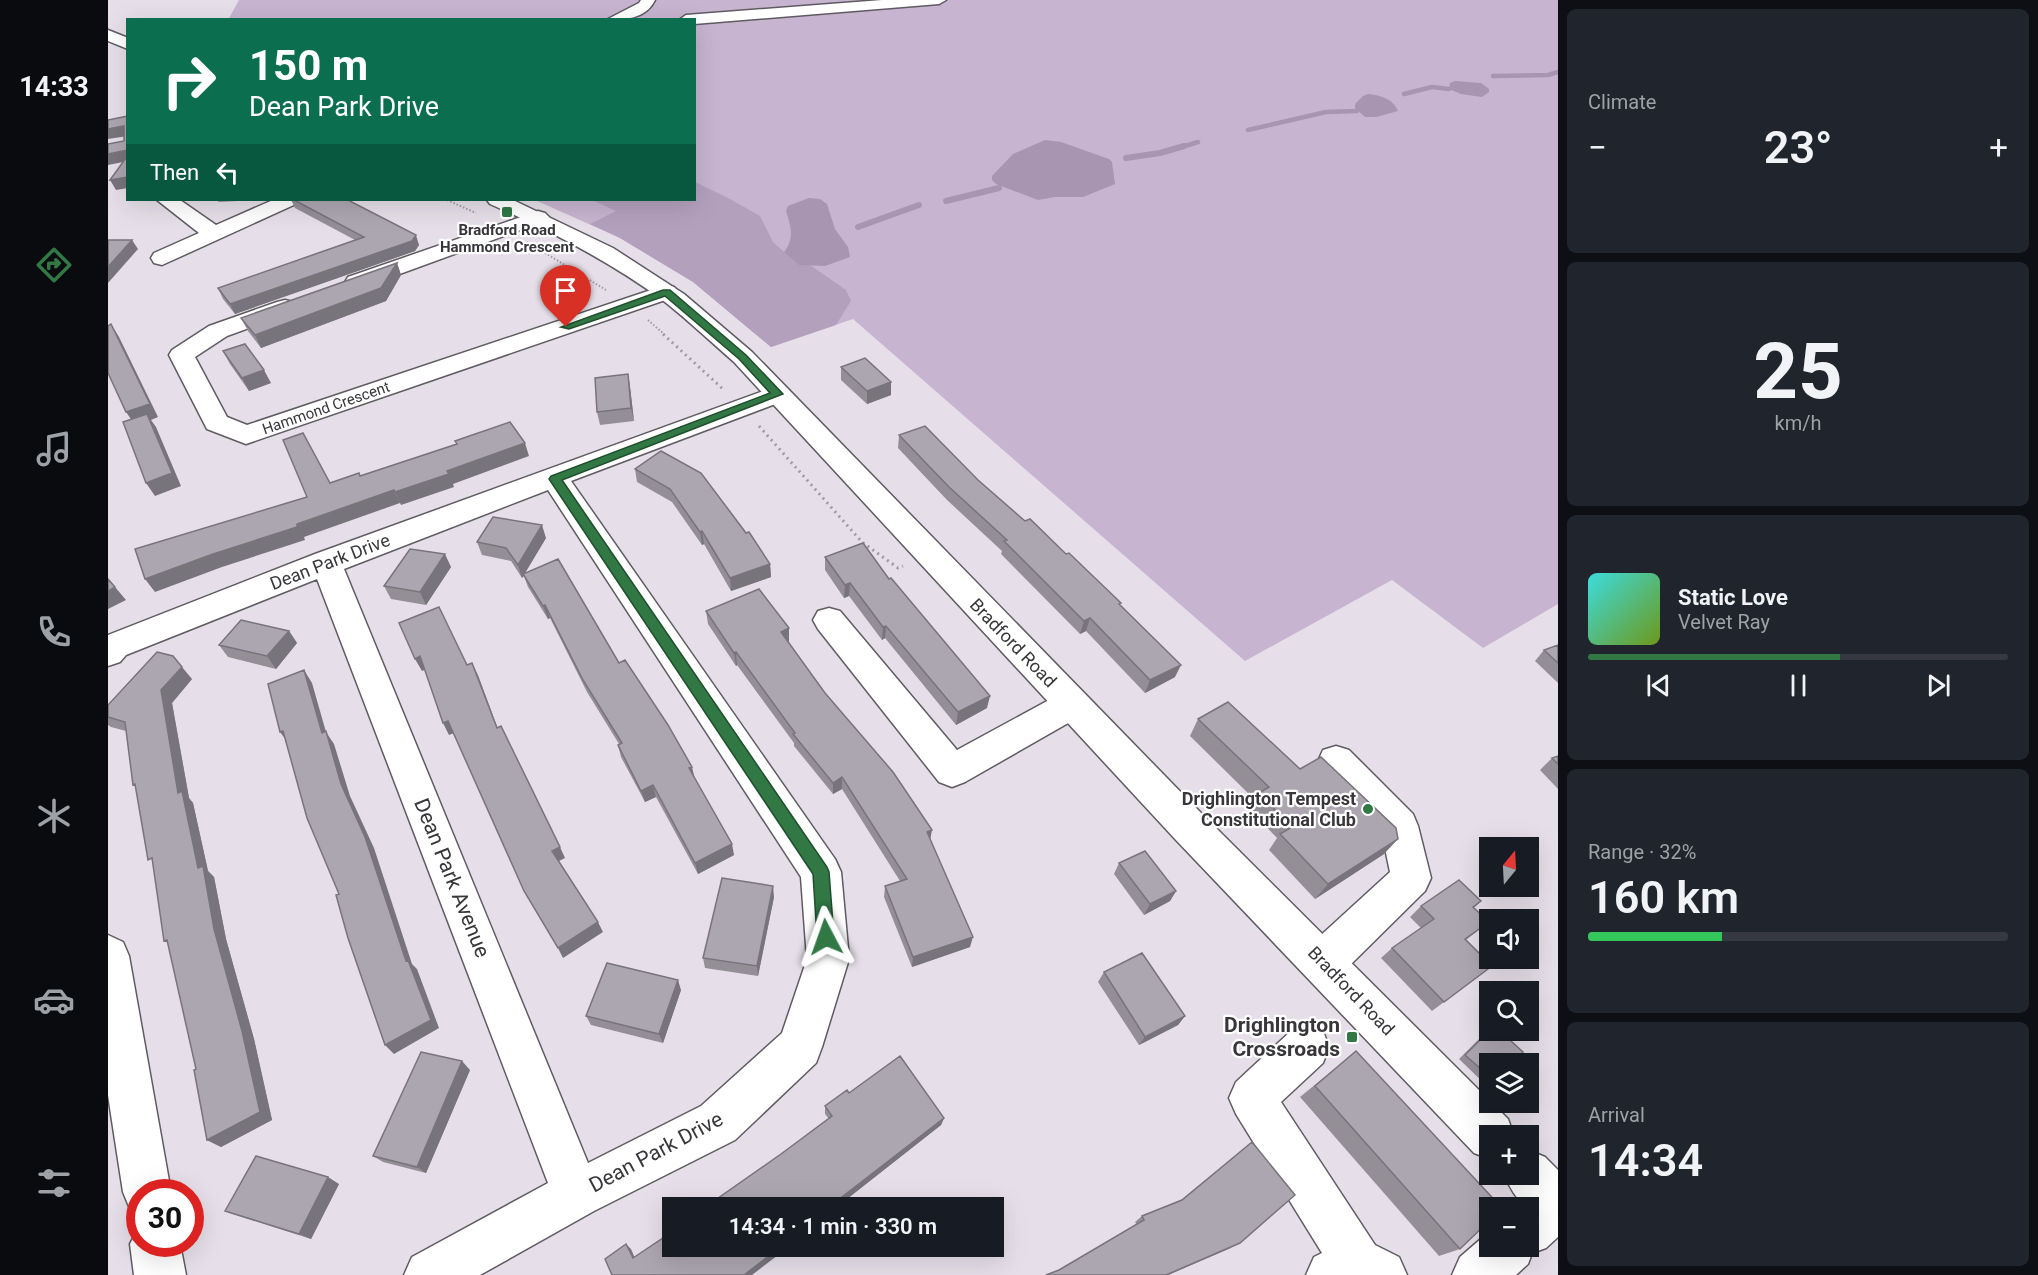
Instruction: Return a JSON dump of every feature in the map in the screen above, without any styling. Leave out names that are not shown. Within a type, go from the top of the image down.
[{"type":"street","points":[[617,18],[645,6],[648,0]]},
{"type":"street","points":[[696,19],[939,0]]},
{"type":"street","points":[[597,16],[613,9],[632,10]]},
{"type":"street","points":[[108,34],[126,43]]},
{"type":"street","points":[[168,201],[213,233]]},
{"type":"street","points":[[162,258],[287,201]]},
{"type":"street","name":"Bradford Road","points":[[499,201],[538,217],[604,251],[666,292],[743,357],[1188,827],[1323,962],[1480,1125]]},
{"type":"street","points":[[340,288],[538,217]]},
{"type":"street","name":"Hammond Crescent","points":[[306,300],[218,331],[181,355],[217,423],[246,435],[666,292]]},
{"type":"street","name":"Dean Park Drive","points":[[108,652],[114,646],[326,562],[555,479],[777,394]]},
{"type":"street","name":"Dean Park Drive","points":[[430,1275],[577,1194],[718,1122],[800,1047],[828,959],[821,872],[555,479]]},
{"type":"street","name":"Dean Park Avenue","points":[[326,562],[577,1194]]},
{"type":"street","points":[[829,620],[952,771],[1072,704]]},
{"type":"street","points":[[1323,962],[1411,878],[1399,826],[1336,761]]},
{"type":"street","points":[[108,956],[145,1179]]},
{"type":"street","points":[[1307,1047],[1252,1098],[1356,1271]]},
{"type":"street","points":[[1539,1185],[1558,1204],[1539,1220]]},
{"type":"street","points":[[157,1257],[160,1275]]},
{"type":"street","points":[[1478,1275],[1498,1257]]},
{"type":"path","points":[[449,201],[506,229],[630,305],[675,343],[741,407],[862,542],[898,568],[928,555]]},
{"type":"shaded area","points":[[239,0],[1558,0],[1558,604],[1483,648],[1392,580],[1245,661],[853,319],[771,347],[693,282],[620,238],[537,201],[696,201],[696,18],[229,18]]},
{"type":"shaded area","points":[[1455,81],[1481,83],[1489,89],[1489,92],[1482,97],[1461,94],[1449,89],[1450,83]]},
{"type":"shaded area","points":[[1368,94],[1386,98],[1398,111],[1376,117],[1365,117],[1355,108],[1355,104]]},
{"type":"shaded area","points":[[1045,140],[1061,142],[1109,159],[1112,162],[1115,184],[1083,197],[1055,197],[1038,200],[996,184],[992,180],[992,176],[1013,154]]},
{"type":"shaded area","points":[[696,182],[760,216],[773,242],[799,265],[810,265],[846,290],[851,301],[836,325],[771,347],[693,282],[620,238],[590,224],[616,211],[594,201],[696,201]]},
{"type":"shaded area","points":[[809,198],[820,199],[827,204],[835,229],[848,247],[850,257],[825,266],[799,265],[784,252],[791,237],[786,211],[788,206]]},
{"type":"building","points":[[126,116],[126,150],[108,154],[108,144],[124,141],[124,126],[108,129],[108,120]]},
{"type":"building","points":[[126,158],[126,177],[110,180]]},
{"type":"building","points":[[296,201],[350,201],[416,235],[412,241],[230,304],[218,288],[364,237]]},
{"type":"building","points":[[108,240],[132,240],[108,267]]},
{"type":"building","points":[[397,263],[381,288],[255,335],[241,318]]},
{"type":"building","points":[[111,324],[150,404],[126,412],[108,373],[108,326]]},
{"type":"building","points":[[245,344],[264,370],[242,378],[223,351]]},
{"type":"building","points":[[865,358],[891,382],[867,391],[841,367]]},
{"type":"building","points":[[628,374],[631,408],[597,412],[595,378]]},
{"type":"building","points":[[147,414],[172,473],[146,483],[123,422]]},
{"type":"building","points":[[510,422],[525,443],[447,471],[449,474],[395,492],[394,490],[297,524],[297,527],[145,579],[135,549],[307,497],[283,440],[303,433],[330,483],[359,473],[360,476],[457,444],[455,441]]},
{"type":"building","points":[[925,426],[978,480],[1025,521],[1030,519],[1066,554],[1069,553],[1181,665],[1150,680],[1090,618],[1084,621],[1004,541],[1007,540],[949,487],[899,435]]},
{"type":"building","points":[[661,451],[701,473],[746,533],[749,532],[770,564],[730,578],[702,531],[700,532],[670,489],[635,469]]},
{"type":"building","points":[[493,517],[542,525],[518,565],[506,548],[477,542]]},
{"type":"building","points":[[863,543],[889,579],[891,578],[990,696],[958,712],[886,626],[883,627],[850,583],[845,585],[825,557]]},
{"type":"building","points":[[410,549],[445,554],[420,592],[384,586]]},
{"type":"building","points":[[558,559],[619,663],[625,660],[668,725],[692,767],[689,768],[732,844],[695,863],[653,785],[641,791],[618,745],[622,743],[583,680],[545,605],[543,606],[523,574]]},
{"type":"building","points":[[108,579],[115,587],[108,591]]},
{"type":"building","points":[[759,589],[789,628],[781,632],[825,693],[893,772],[932,830],[927,832],[973,937],[913,957],[885,886],[907,879],[842,777],[833,783],[793,734],[795,733],[736,652],[734,653],[706,611]]},
{"type":"building","points":[[439,607],[467,665],[472,663],[497,728],[501,726],[560,847],[552,851],[598,922],[558,948],[524,891],[448,721],[443,723],[420,656],[415,659],[399,623]]},
{"type":"building","points":[[241,620],[289,631],[267,656],[219,645]]},
{"type":"building","points":[[1558,645],[1558,663],[1544,650]]},
{"type":"building","points":[[157,652],[173,656],[182,667],[161,690],[178,793],[182,791],[198,868],[203,866],[214,929],[242,1031],[260,1112],[207,1140],[194,1070],[196,1069],[167,940],[164,941],[152,858],[148,860],[135,784],[133,785],[125,722],[108,717],[108,705]]},
{"type":"building","points":[[304,670],[322,733],[326,731],[341,784],[365,837],[406,961],[408,960],[431,1020],[385,1045],[348,938],[336,895],[339,894],[307,818],[283,731],[280,732],[268,684]]},
{"type":"building","points":[[1228,702],[1300,769],[1321,757],[1396,828],[1398,839],[1328,884],[1280,834],[1292,827],[1259,793],[1269,787],[1198,719]]},
{"type":"building","points":[[1558,756],[1558,764],[1552,758]]},
{"type":"building","points":[[1145,851],[1176,891],[1150,904],[1119,863]]},
{"type":"building","points":[[722,878],[773,886],[757,966],[703,958]]},
{"type":"building","points":[[1459,880],[1481,901],[1473,907],[1479,913],[1479,929],[1465,939],[1479,953],[1479,969],[1488,969],[1444,1002],[1392,948],[1434,919],[1421,906]]},
{"type":"building","points":[[1142,953],[1185,1016],[1145,1037],[1104,972]]},
{"type":"building","points":[[607,963],[678,980],[659,1034],[586,1016]]},
{"type":"building","points":[[1479,1041],[1511,1041],[1523,1052],[1479,1053],[1479,1067],[1465,1055]]},
{"type":"building","points":[[1356,1051],[1492,1197],[1479,1197],[1479,1231],[1460,1249],[1315,1086]]},
{"type":"building","points":[[421,1052],[462,1061],[417,1167],[373,1156]]},
{"type":"building","points":[[900,1056],[944,1118],[842,1197],[720,1197],[832,1116],[825,1106],[847,1090],[849,1093]]},
{"type":"building","points":[[1252,1142],[1295,1195],[1240,1243],[1166,1275],[1046,1275],[1059,1270],[1144,1220],[1142,1216],[1182,1200]]},
{"type":"building","points":[[256,1156],[328,1177],[299,1234],[225,1211]]},
{"type":"building","points":[[662,1239],[662,1257],[768,1257],[744,1275],[612,1275],[605,1259],[626,1244],[633,1258]]},
{"type":"waterway","points":[[1493,76],[1548,75],[1558,72]]},
{"type":"waterway","points":[[1404,94],[1432,87],[1449,89]]},
{"type":"waterway","points":[[1248,130],[1326,112],[1357,111]]},
{"type":"waterway","points":[[1179,148],[1198,142]]},
{"type":"waterway","points":[[1126,158],[1160,153],[1184,146]]},
{"type":"waterway","points":[[946,201],[999,188]]},
{"type":"waterway","points":[[858,227],[919,205]]},
{"type":"place","name":"Bradford Road Hammond Crescent","points":[[507,212]]},
{"type":"place","name":"Drighlington Tempest Constitutional Club","points":[[1368,809]]},
{"type":"place","name":"Drighlington Crossroads","points":[[1352,1037]]},
{"type":"route","points":[[566,327],[666,292],[743,357],[777,394],[555,479],[821,872],[826,937]]}]
